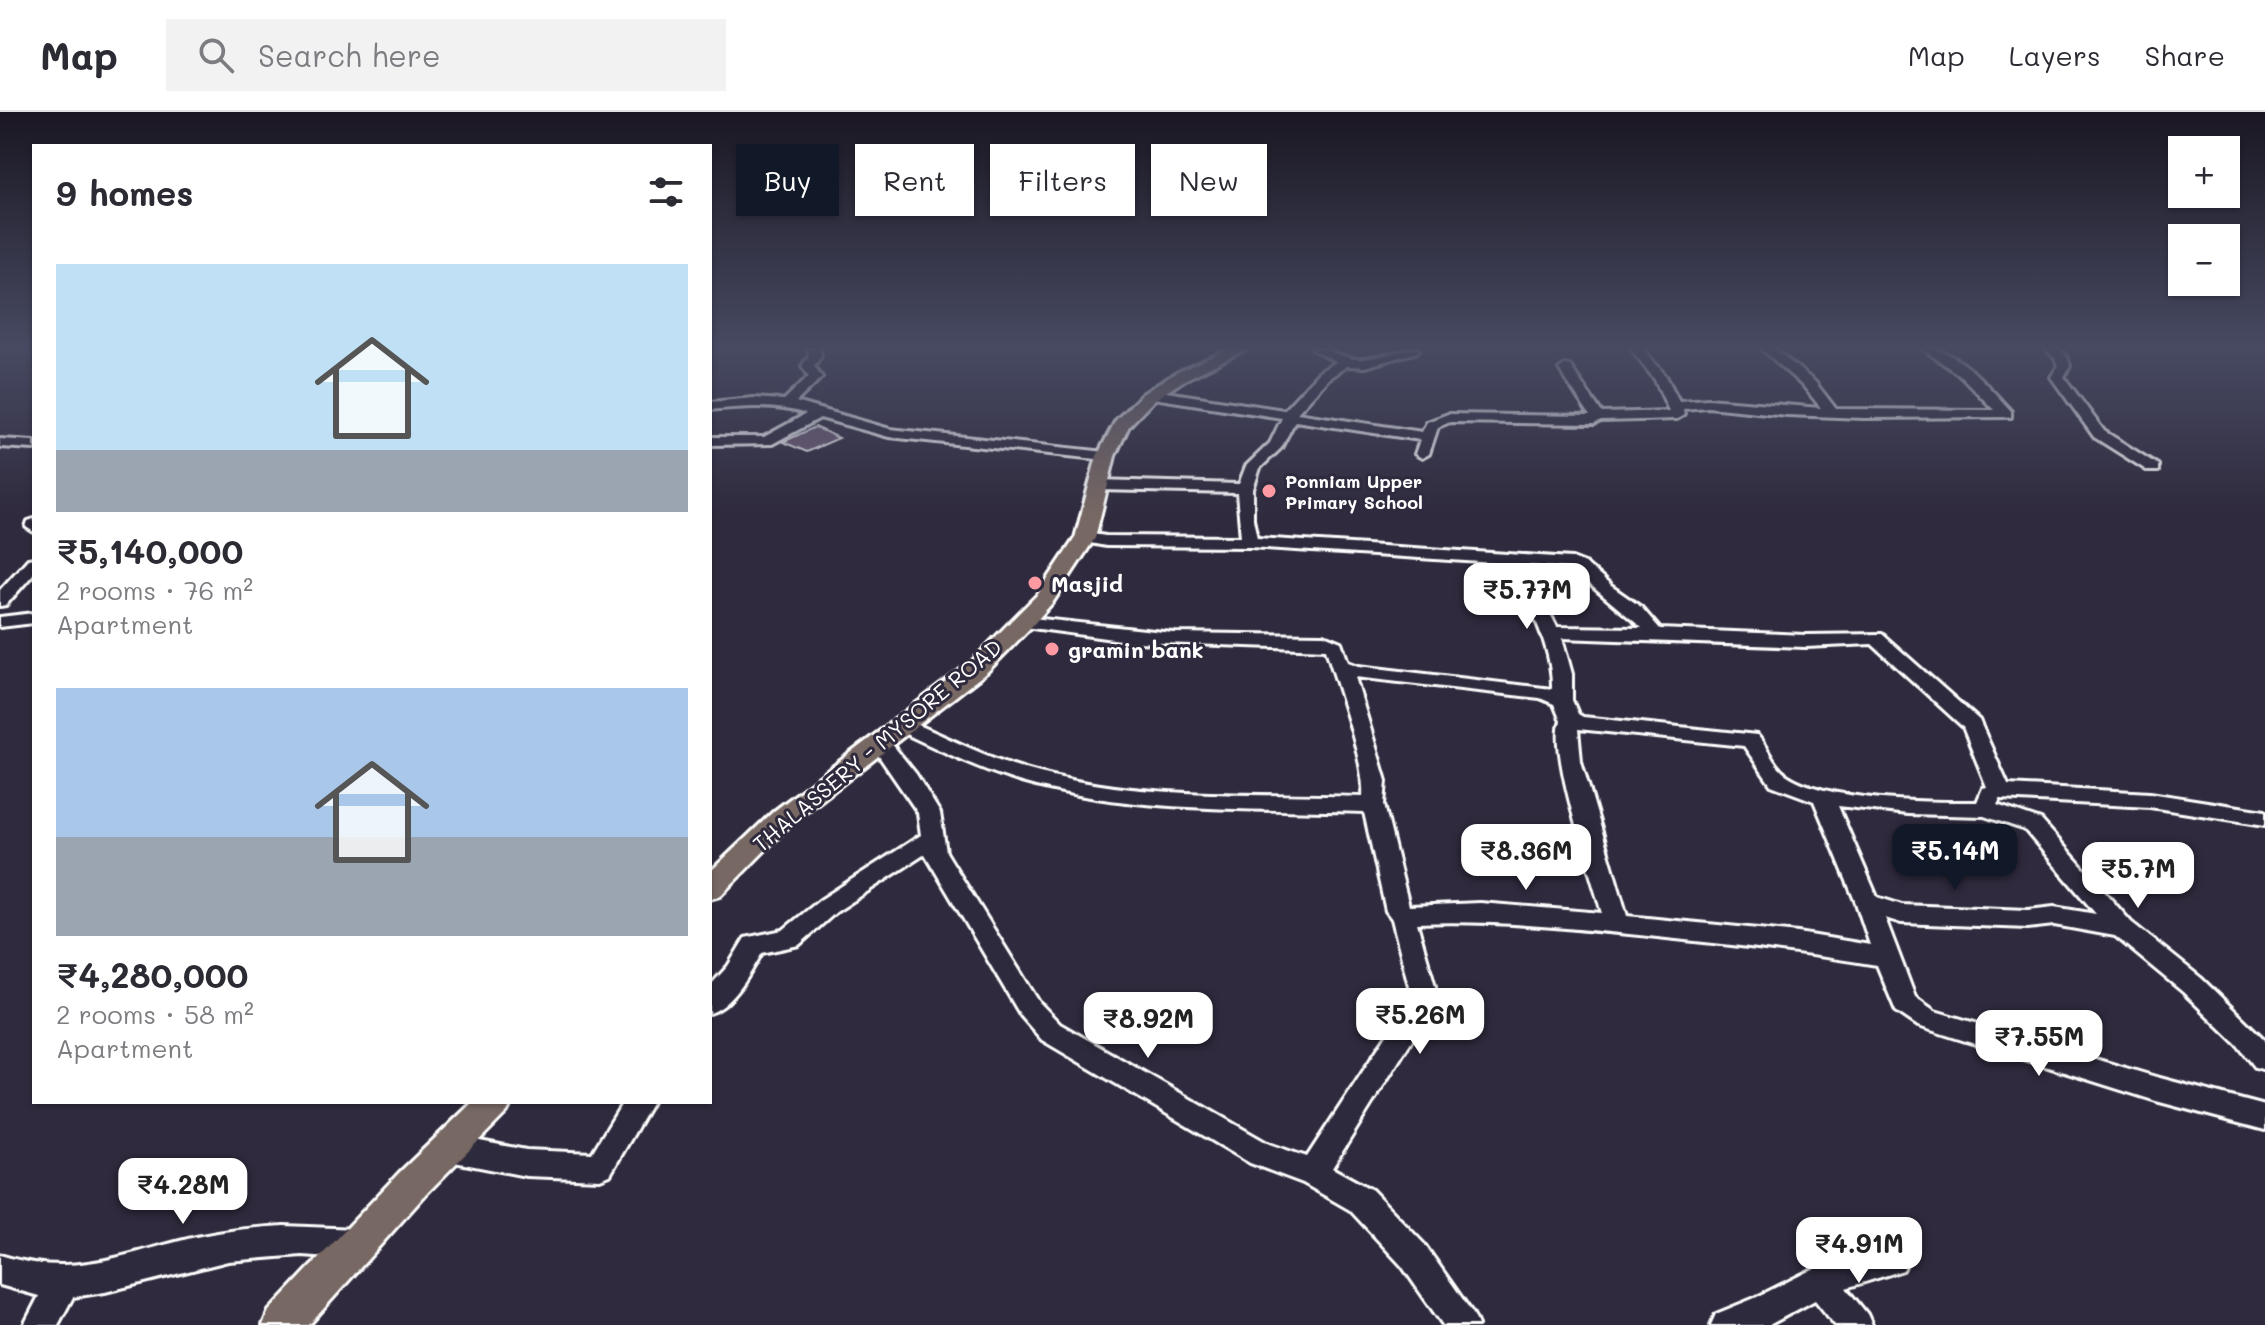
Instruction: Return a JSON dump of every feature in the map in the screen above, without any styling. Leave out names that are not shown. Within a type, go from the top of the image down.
[{"type":"main road","name":"THALASSERY - MYSORE ROAD","points":[[712,887],[783,817],[979,667],[1046,598],[1085,538],[1106,456],[1122,424],[1141,406]]},
{"type":"main road","points":[[283,1325],[493,1104]]},
{"type":"street","points":[[793,406],[889,433],[1106,456]]},
{"type":"street","points":[[1228,406],[1426,437]]},
{"type":"street","points":[[1250,542],[1245,519],[1245,489],[1253,466],[1276,445],[1289,415],[1297,406]]},
{"type":"street","points":[[1590,406],[1598,417]]},
{"type":"street","points":[[1422,454],[1432,425],[1448,418],[1594,420],[1598,417],[1677,415],[1675,406]]},
{"type":"street","points":[[1734,406],[1787,411],[1973,416],[2006,414],[1998,406]]},
{"type":"street","points":[[1826,406],[1831,412]]},
{"type":"street","points":[[2077,406],[2099,434],[2153,468]]},
{"type":"street","points":[[712,441],[767,441],[818,413]]},
{"type":"street","points":[[0,443],[32,445]]},
{"type":"street","points":[[1098,485],[1245,489]]},
{"type":"street","points":[[1085,538],[1106,541],[1250,542],[1518,558],[1580,565],[1598,585],[1637,610],[1655,634]]},
{"type":"street","points":[[1518,558],[1533,599],[1551,632],[1562,674],[1562,700],[1572,720]]},
{"type":"street","points":[[0,601],[32,565]]},
{"type":"street","points":[[0,622],[32,618]]},
{"type":"street","points":[[1023,622],[1163,637],[1324,641],[1334,646],[1344,668],[1348,694],[1375,781],[1373,805],[1396,905],[1403,915],[1422,986],[1420,1006],[1313,1173]]},
{"type":"street","points":[[1551,632],[1806,641],[1876,638],[1972,724],[1992,801],[2033,825],[2122,928],[2192,985],[2246,1036],[2265,1059]]},
{"type":"street","points":[[1344,668],[1544,693],[1562,700]]},
{"type":"street","points":[[1572,720],[1634,730],[1750,740],[1770,773],[1781,782],[1824,799],[2150,800],[2265,818]]},
{"type":"street","points":[[1572,720],[1567,731],[1571,761],[1617,923]]},
{"type":"street","points":[[902,725],[1011,773],[1056,784],[1205,799],[1373,805]]},
{"type":"street","points":[[880,743],[929,813],[935,852],[949,876],[1030,1009],[1051,1032],[1260,1154],[1313,1173],[1361,1200],[1413,1255],[1462,1325]]},
{"type":"street","points":[[1824,799],[1868,903],[1905,1004],[1927,1019],[2156,1089],[2265,1118]]},
{"type":"street","points":[[712,1001],[737,973],[754,945],[790,938],[828,906],[934,837]]},
{"type":"street","points":[[1868,903],[1901,914],[2028,919],[2054,916],[2122,928]]},
{"type":"street","points":[[1403,915],[1480,912],[1617,923],[1798,942],[1886,957]]},
{"type":"street","points":[[449,1148],[526,1163],[600,1166],[637,1104]]},
{"type":"street","points":[[0,1270],[25,1280],[63,1284],[212,1248],[316,1239],[357,1244]]},
{"type":"street","points":[[1727,1325],[1764,1311],[1819,1281],[1892,1259]]},
{"type":"street","points":[[1819,1281],[1856,1325]]},
{"type":"street","points":[[40,1325],[63,1284]]},
{"type":"building","points":[[815,427],[839,438],[807,452],[783,442]]},
{"type":"place","name":"Ponniam Upper Primary School","points":[[1269,491]]},
{"type":"place","name":"Masjid","points":[[1035,583]]},
{"type":"place","name":"gramin bank","points":[[1052,649]]}]
